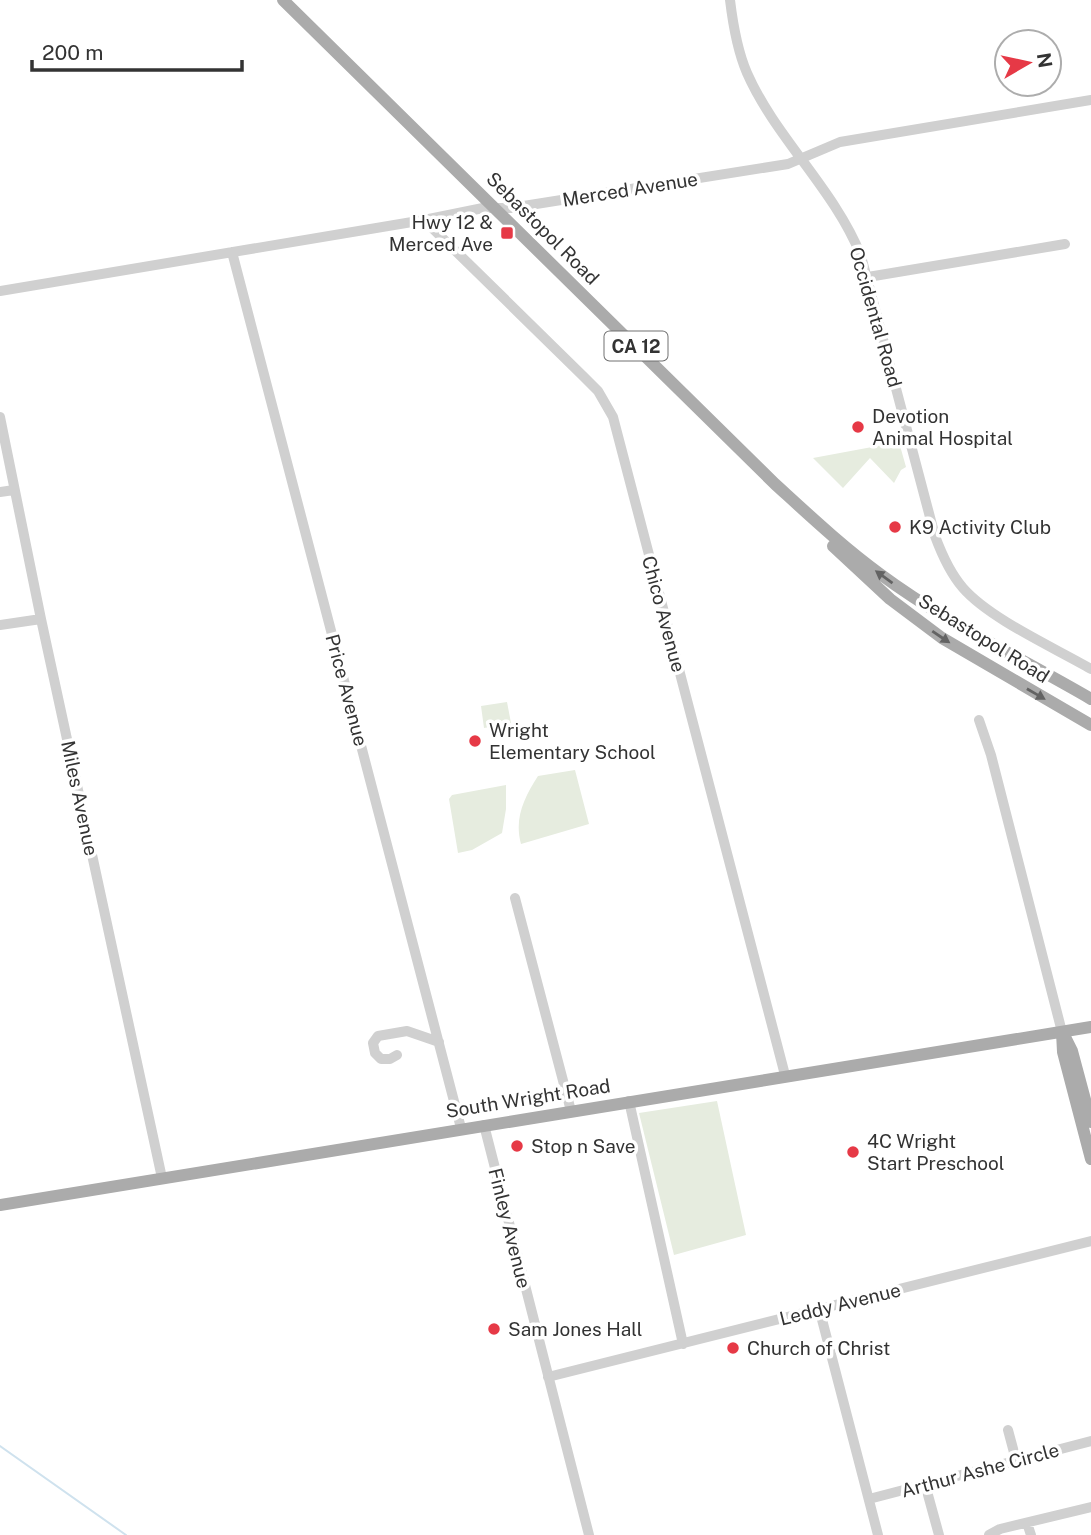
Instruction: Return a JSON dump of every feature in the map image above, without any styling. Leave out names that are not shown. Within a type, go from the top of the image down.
[{"type":"main road","name":"Sebastopol Road","points":[[284,0],[775,484],[840,553],[906,612],[980,662],[1091,725]]},
{"type":"main road","name":"Sebastopol Road","points":[[775,484],[842,544],[896,585],[942,615],[1091,699]]},
{"type":"main road","name":"South Wright Road","points":[[0,1205],[1091,1027]]},
{"type":"main road","points":[[1062,1032],[1072,1051],[1091,1122]]},
{"type":"main road","points":[[1062,1032],[1063,1052],[1091,1159]]},
{"type":"street","name":"Occidental Road","points":[[730,0],[738,47],[747,75],[852,235],[868,276],[935,536],[949,568],[964,589],[984,606],[1091,669]]},
{"type":"street","name":"Merced Avenue","points":[[0,291],[483,208],[555,201],[774,166],[802,159],[843,142],[1091,100]]},
{"type":"street","name":"Chico Avenue","points":[[424,220],[582,374],[598,391],[613,417],[785,1076]]},
{"type":"street","points":[[868,276],[1065,244]]},
{"type":"street","name":"Price Avenue","points":[[232,252],[461,1129]]},
{"type":"street","name":"Miles Avenue","points":[[0,417],[162,1178]]},
{"type":"street","points":[[0,492],[14,489]]},
{"type":"street","points":[[0,625],[41,619]]},
{"type":"street","points":[[979,720],[991,755],[1062,1032]]},
{"type":"street","points":[[515,898],[571,1111]]},
{"type":"street","points":[[397,1055],[390,1059],[381,1059],[375,1053],[373,1043],[378,1036],[407,1031],[439,1042]]},
{"type":"street","points":[[629,1101],[683,1344]]},
{"type":"street","name":"Finley Avenue","points":[[484,1125],[589,1535]]},
{"type":"street","name":"Leddy Avenue","points":[[548,1377],[1091,1241]]},
{"type":"street","points":[[819,1308],[878,1535]]},
{"type":"street","points":[[1007,1430],[1016,1460]]},
{"type":"street","name":"Arthur Ashe Circle","points":[[869,1499],[1091,1441]]},
{"type":"street","points":[[925,1484],[939,1535]]},
{"type":"street","points":[[989,1535],[1091,1507]]},
{"type":"street","points":[[1027,1523],[1031,1535]]},
{"type":"shaded area","points":[[899,442],[906,467],[901,470],[894,483],[870,458],[843,488],[813,458]]},
{"type":"shaded area","points":[[507,702],[511,723],[484,728],[481,706]]},
{"type":"shaded area","points":[[575,770],[589,824],[521,844],[519,826],[522,808],[538,776]]},
{"type":"shaded area","points":[[506,785],[502,833],[472,850],[458,853],[449,799],[452,795]]},
{"type":"shaded area","points":[[717,1101],[746,1235],[674,1255],[639,1113]]},
{"type":"waterway","points":[[0,1446],[126,1535]]},
{"type":"place","name":"Hwy 12 & Merced Ave","points":[[507,233]]},
{"type":"place","name":"Devotion Animal Hospital","points":[[858,427]]},
{"type":"place","name":"K9 Activity Club","points":[[895,527]]},
{"type":"place","name":"Wright Elementary School","points":[[475,741]]},
{"type":"place","name":"Stop n Save","points":[[517,1146]]},
{"type":"place","name":"4C Wright Start Preschool","points":[[853,1152]]},
{"type":"place","name":"Sam Jones Hall","points":[[494,1329]]},
{"type":"place","name":"Church of Christ","points":[[733,1348]]}]
